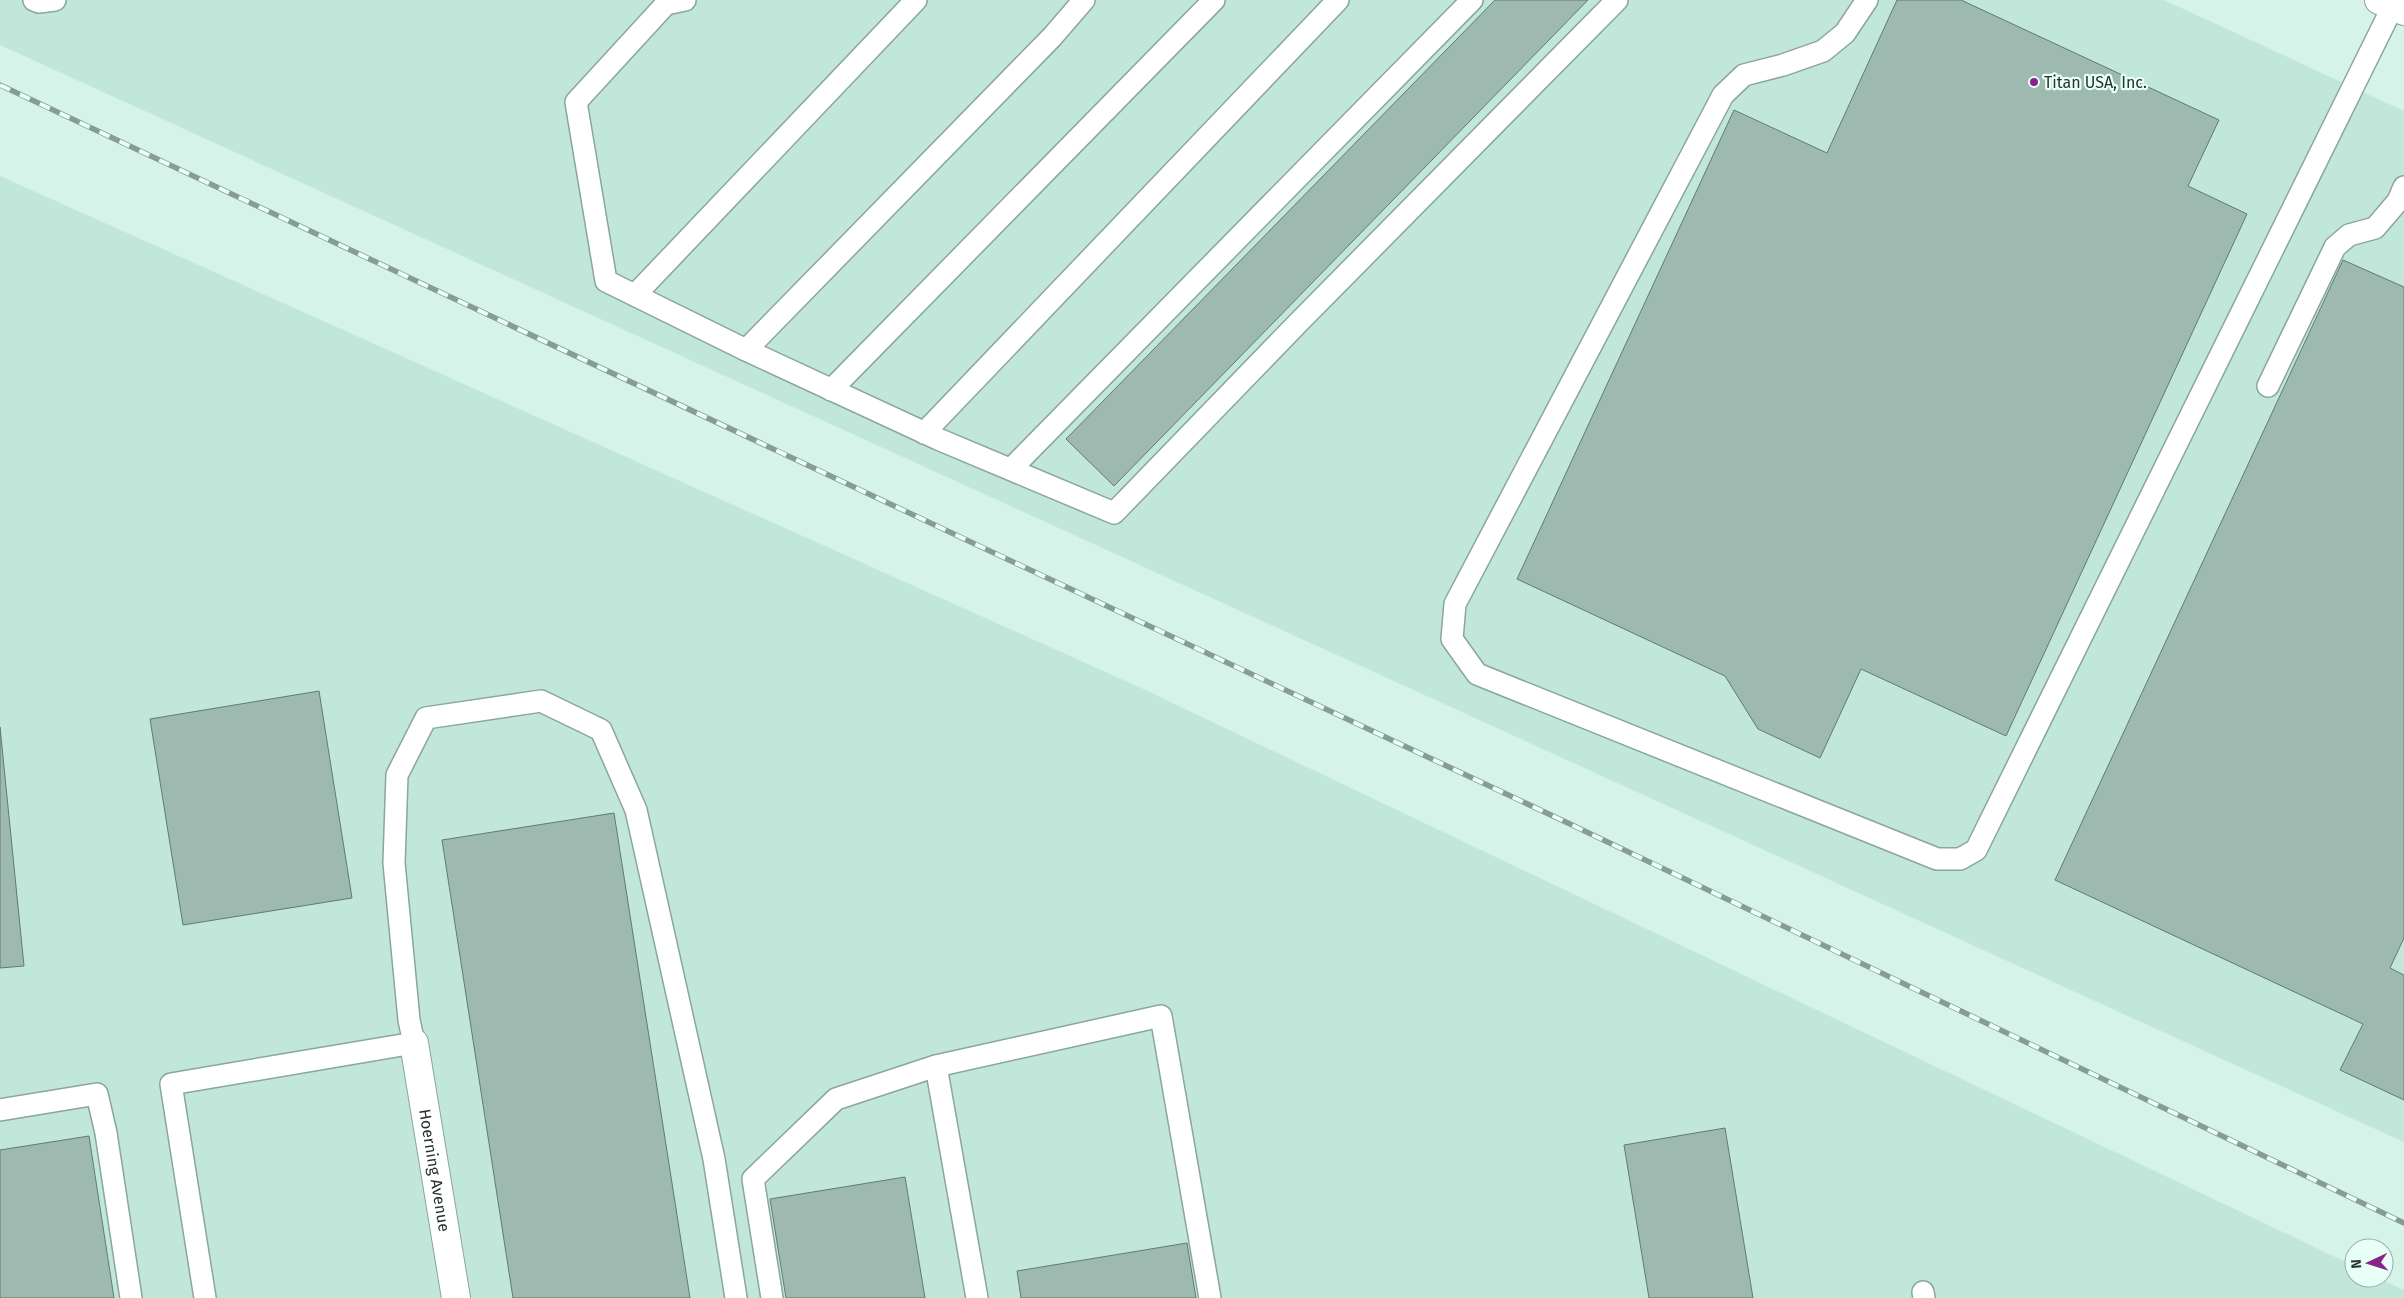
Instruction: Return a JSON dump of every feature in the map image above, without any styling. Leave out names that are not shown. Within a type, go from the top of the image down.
[{"type":"street","name":"Hoerning Avenue","points":[[414,1043],[456,1298]]},
{"type":"lane","points":[[34,0],[39,2],[55,0]]},
{"type":"lane","points":[[685,0],[666,4],[576,102],[606,281],[746,350],[924,433],[1114,513],[1298,323],[1618,0]]},
{"type":"lane","points":[[634,295],[916,0]]},
{"type":"lane","points":[[746,350],[1052,37],[1084,0]]},
{"type":"lane","points":[[831,390],[1214,0]]},
{"type":"lane","points":[[924,433],[1338,0]]},
{"type":"lane","points":[[1011,469],[1472,0]]},
{"type":"lane","points":[[1867,0],[1845,33],[1823,51],[1783,65],[1744,75],[1723,95],[1455,604],[1452,639],[1477,674],[1938,859],[1960,859],[1976,850],[2392,6]]},
{"type":"lane","points":[[2268,386],[2335,247],[2349,235],[2374,228],[2398,201],[2404,187]]},
{"type":"lane","points":[[205,1298],[171,1084],[414,1043],[409,1020],[394,863],[397,775],[426,718],[541,701],[601,730],[636,810],[714,1158],[736,1298]]},
{"type":"lane","points":[[772,1298],[753,1179],[836,1099],[936,1066],[1161,1016],[1210,1298]]},
{"type":"lane","points":[[936,1066],[977,1298]]},
{"type":"lane","points":[[0,1110],[98,1094],[106,1133],[131,1298]]},
{"type":"shaded area","points":[[0,0],[2164,0],[2404,111],[2404,1142],[0,45]]},
{"type":"shaded area","points":[[0,176],[1139,687],[2344,1261],[2344,1288],[2394,1288],[2394,1285],[2404,1290],[2404,1298],[0,1298]]},
{"type":"building","points":[[1495,0],[1588,0],[1114,486],[1066,439]]},
{"type":"building","points":[[1897,0],[1961,0],[2219,120],[2188,186],[2247,214],[2006,736],[1861,669],[1820,758],[1758,729],[1725,676],[1517,579],[1734,110],[1827,153]]},
{"type":"building","points":[[2343,260],[2404,287],[2404,938],[2390,968],[2404,975],[2404,1100],[2340,1070],[2363,1024],[2055,880]]},
{"type":"building","points":[[319,691],[352,898],[183,925],[150,719]]},
{"type":"building","points":[[0,727],[24,966],[0,968]]},
{"type":"building","points":[[614,813],[690,1298],[513,1298],[442,840]]},
{"type":"building","points":[[1725,1128],[1753,1298],[1649,1298],[1624,1145]]},
{"type":"building","points":[[89,1136],[114,1298],[0,1298],[0,1150]]},
{"type":"building","points":[[905,1177],[925,1298],[786,1298],[770,1199]]},
{"type":"building","points":[[1187,1243],[1196,1298],[1021,1298],[1017,1271]]},
{"type":"railway","points":[[0,85],[1570,824],[2404,1223]]},
{"type":"place","name":"Titan USA, Inc.","points":[[2034,82]]}]
